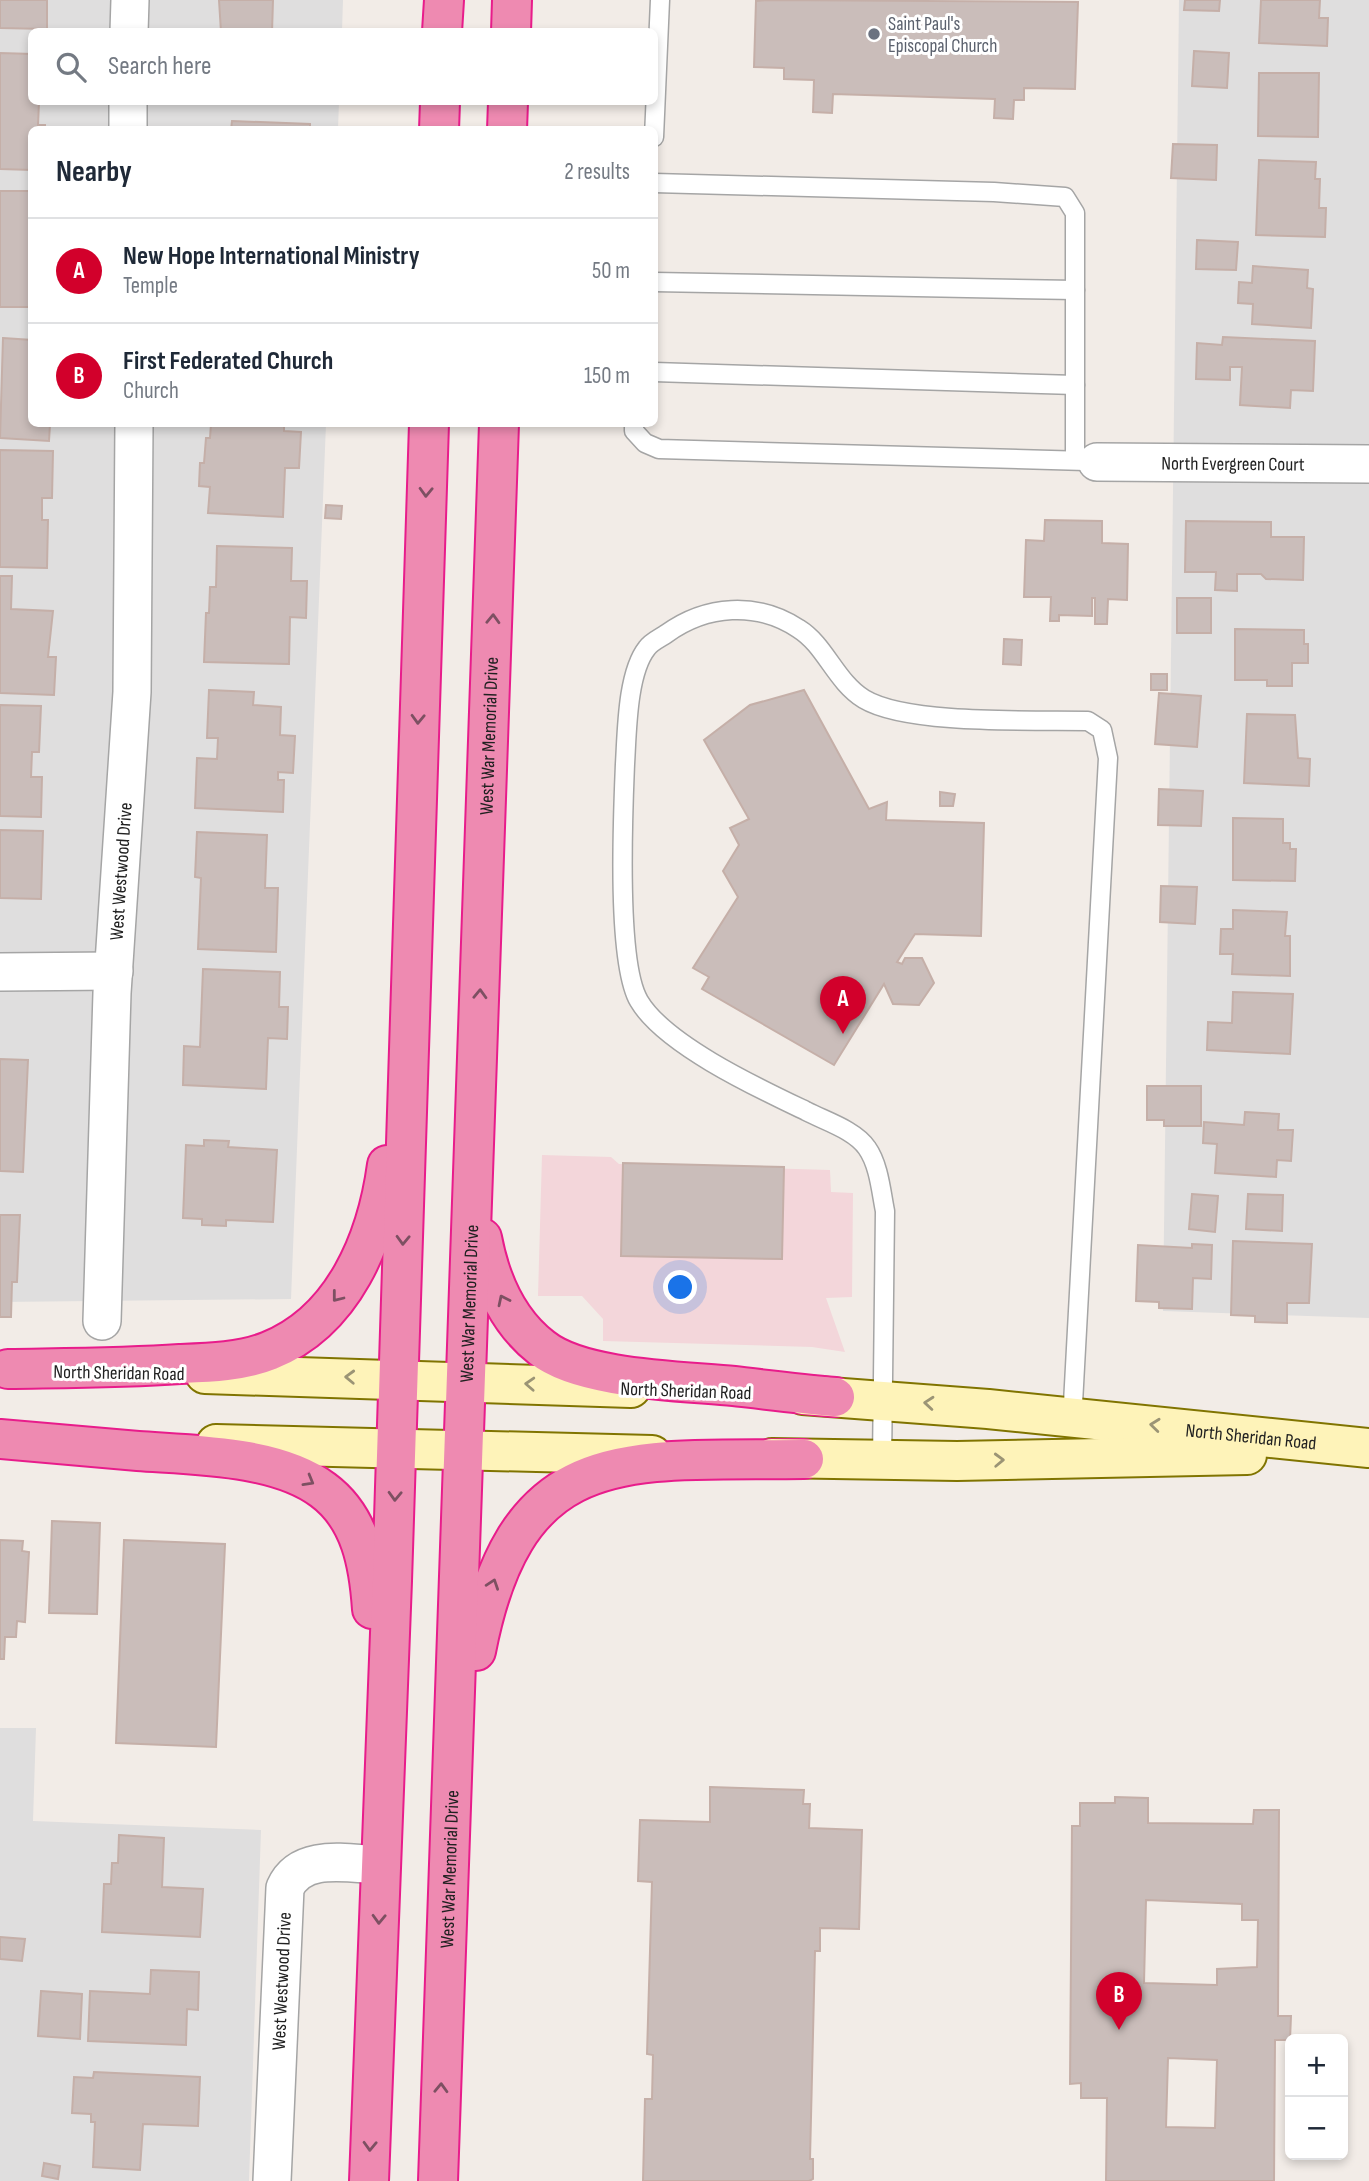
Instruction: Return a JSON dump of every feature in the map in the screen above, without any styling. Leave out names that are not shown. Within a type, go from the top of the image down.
[{"type":"highway","points":[[442,28],[444,0]]},
{"type":"highway","points":[[511,28],[512,0]]},
{"type":"highway","points":[[439,126],[440,105]]},
{"type":"highway","points":[[507,126],[508,105]]},
{"type":"highway","points":[[369,2181],[399,1378],[429,427]]},
{"type":"highway","name":"West War Memorial Drive","points":[[438,2181],[466,1451],[499,427]]},
{"type":"highway","points":[[4,1369],[150,1366],[244,1358],[281,1345],[303,1332],[328,1308],[344,1289],[364,1252],[384,1189],[413,898]]},
{"type":"highway","points":[[478,1046],[481,1228],[487,1258],[502,1299],[523,1331],[552,1355],[593,1369],[652,1378],[835,1397]]},
{"type":"highway","points":[[0,1438],[258,1464],[296,1474],[330,1496],[355,1528],[369,1573],[381,1866]]},
{"type":"highway","points":[[445,1991],[475,1655],[488,1596],[515,1536],[556,1494],[584,1477],[610,1467],[665,1461],[804,1459]]},
{"type":"main road","name":"North Sheridan Road","points":[[4,1369],[399,1378],[885,1399],[1369,1449]]},
{"type":"main road","name":"North Sheridan Road","points":[[0,1438],[882,1462],[1369,1449]]},
{"type":"street","points":[[129,28],[130,0]]},
{"type":"street","points":[[128,105],[128,126]]},
{"type":"street","name":"West Westwood Drive","points":[[102,1321],[114,971],[133,665],[134,427]]},
{"type":"street","name":"North Evergreen Court","points":[[1086,461],[1369,464]]},
{"type":"street","points":[[0,972],[114,971]]},
{"type":"street","name":"West Westwood Drive","points":[[272,2181],[285,1888],[295,1872],[307,1866],[381,1866]]},
{"type":"lane","points":[[658,46],[660,0]]},
{"type":"lane","points":[[654,126],[655,105]]},
{"type":"lane","points":[[634,427],[645,443],[659,449],[1086,461],[1075,385],[1075,213],[1065,197],[993,192],[658,183]]},
{"type":"lane","points":[[658,282],[1075,290]]},
{"type":"lane","points":[[658,372],[1075,385]]},
{"type":"lane","points":[[882,1462],[885,1399],[885,1211],[877,1172],[867,1147],[846,1131],[755,1087],[670,1035],[639,1000],[626,960],[623,808],[630,692],[647,648],[675,628],[721,608],[765,612],[802,630],[837,673],[863,699],[905,713],[1088,721],[1102,730],[1108,758],[1072,1417],[1072,1458]]},
{"type":"shaded area","points":[[0,0],[343,0],[342,28],[28,28],[28,105],[339,105],[338,126],[28,126],[28,427],[326,427],[291,1299],[0,1302]]},
{"type":"shaded area","points":[[1179,0],[1369,0],[1369,1318],[1163,1311]]},
{"type":"shaded area","points":[[542,1155],[611,1157],[619,1164],[830,1170],[831,1192],[853,1193],[852,1297],[826,1298],[845,1352],[812,1347],[603,1341],[603,1319],[582,1296],[538,1296]]},
{"type":"shaded area","points":[[0,1728],[36,1728],[33,1821],[261,1830],[249,2181],[0,2181]]},
{"type":"building","points":[[0,0],[47,0],[47,28],[0,28]]},
{"type":"building","points":[[219,0],[273,0],[272,28],[221,28]]},
{"type":"building","points":[[1185,0],[1220,0],[1219,11],[1184,10]]},
{"type":"building","points":[[1261,0],[1320,0],[1319,18],[1328,18],[1327,46],[1259,43]]},
{"type":"building","points":[[756,1],[1078,2],[1075,89],[1024,88],[1024,100],[1014,100],[1013,119],[994,118],[995,99],[833,94],[832,113],[813,112],[814,80],[784,79],[784,68],[754,67]]},
{"type":"building","points":[[1194,51],[1229,53],[1227,88],[1192,86]]},
{"type":"building","points":[[0,53],[28,54],[28,105],[39,105],[38,125],[45,126],[28,126],[28,170],[0,169]]},
{"type":"building","points":[[1259,73],[1319,73],[1318,137],[1258,136]]},
{"type":"building","points":[[232,121],[310,124],[310,126],[231,126]]},
{"type":"building","points":[[1173,144],[1217,145],[1216,180],[1171,178]]},
{"type":"building","points":[[1259,160],[1316,162],[1315,179],[1320,179],[1319,208],[1326,208],[1325,237],[1256,235]]},
{"type":"building","points":[[0,191],[28,191],[28,307],[0,307]]},
{"type":"building","points":[[1197,240],[1238,242],[1236,270],[1196,269]]},
{"type":"building","points":[[1253,266],[1308,270],[1307,288],[1313,289],[1311,328],[1252,324],[1253,304],[1238,303],[1239,282],[1252,283]]},
{"type":"building","points":[[1223,337],[1315,341],[1313,391],[1291,390],[1290,408],[1240,405],[1242,367],[1230,367],[1230,380],[1196,379],[1197,343],[1222,345]]},
{"type":"building","points":[[3,338],[28,340],[28,427],[50,427],[49,441],[0,438]]},
{"type":"building","points":[[211,427],[284,427],[284,431],[301,432],[299,468],[285,468],[283,517],[208,513],[210,487],[199,486],[200,463],[204,463],[206,438],[210,438]]},
{"type":"building","points":[[0,450],[53,451],[52,498],[42,498],[42,520],[48,520],[47,568],[0,567]]},
{"type":"building","points":[[326,505],[342,506],[341,519],[325,518]]},
{"type":"building","points":[[1045,520],[1102,521],[1102,543],[1128,544],[1127,600],[1108,599],[1107,624],[1095,624],[1095,598],[1092,598],[1092,616],[1059,615],[1059,621],[1050,621],[1051,597],[1024,597],[1026,540],[1044,541]]},
{"type":"building","points":[[1186,521],[1271,522],[1271,537],[1304,537],[1303,580],[1266,579],[1261,574],[1237,574],[1237,591],[1215,590],[1216,572],[1185,572]]},
{"type":"building","points":[[217,546],[292,548],[291,581],[307,581],[306,618],[290,617],[289,664],[204,662],[210,587],[216,587]]},
{"type":"building","points":[[0,576],[12,576],[11,609],[53,611],[48,657],[56,657],[54,695],[0,693]]},
{"type":"building","points":[[1177,598],[1211,598],[1211,633],[1177,633]]},
{"type":"building","points":[[1235,629],[1304,630],[1304,644],[1308,644],[1308,663],[1292,663],[1292,686],[1267,686],[1267,680],[1235,680]]},
{"type":"building","points":[[1004,639],[1022,640],[1021,665],[1003,664]]},
{"type":"building","points":[[1151,674],[1167,674],[1167,690],[1151,690]]},
{"type":"building","points":[[209,690],[254,692],[253,705],[281,707],[280,735],[295,736],[293,773],[278,772],[278,780],[284,780],[283,812],[195,808],[197,758],[217,759],[218,738],[207,738]]},
{"type":"building","points":[[804,690],[869,809],[887,802],[886,820],[984,823],[981,936],[915,934],[897,962],[902,964],[905,958],[922,958],[934,983],[919,1005],[893,1004],[884,984],[834,1065],[702,989],[709,977],[693,968],[738,897],[723,871],[739,845],[730,828],[749,819],[704,740],[750,705]]},
{"type":"building","points":[[1159,693],[1201,696],[1197,747],[1155,744]]},
{"type":"building","points":[[0,705],[41,706],[39,752],[32,752],[31,777],[42,777],[41,817],[0,816]]},
{"type":"building","points":[[1247,714],[1295,715],[1298,758],[1310,759],[1309,786],[1244,783]]},
{"type":"building","points":[[1159,789],[1203,791],[1201,826],[1158,825]]},
{"type":"building","points":[[940,792],[955,794],[953,806],[940,806]]},
{"type":"building","points":[[1233,818],[1283,819],[1283,843],[1290,843],[1290,849],[1296,849],[1295,881],[1233,880]]},
{"type":"building","points":[[0,830],[43,831],[41,899],[0,898]]},
{"type":"building","points":[[197,832],[267,835],[265,888],[278,888],[276,952],[198,949],[201,878],[195,877]]},
{"type":"building","points":[[1161,886],[1197,887],[1195,924],[1160,922]]},
{"type":"building","points":[[1233,910],[1287,912],[1285,936],[1290,936],[1290,976],[1232,974],[1233,954],[1220,954],[1221,929],[1233,929]]},
{"type":"building","points":[[203,969],[280,972],[279,1007],[288,1007],[287,1039],[268,1038],[266,1089],[183,1085],[184,1046],[200,1047]]},
{"type":"building","points":[[1233,992],[1293,994],[1290,1054],[1207,1050],[1208,1022],[1232,1023]]},
{"type":"building","points":[[0,1059],[28,1060],[23,1172],[0,1171]]},
{"type":"building","points":[[1147,1086],[1201,1086],[1201,1126],[1164,1126],[1164,1120],[1147,1120]]},
{"type":"building","points":[[1245,1112],[1279,1114],[1278,1130],[1293,1130],[1291,1161],[1277,1160],[1276,1177],[1215,1173],[1217,1144],[1203,1143],[1204,1122],[1244,1125]]},
{"type":"building","points":[[204,1140],[229,1141],[228,1147],[277,1150],[273,1222],[226,1220],[226,1226],[202,1225],[202,1219],[183,1218],[186,1145],[204,1146]]},
{"type":"building","points":[[623,1163],[784,1167],[782,1259],[621,1256]]},
{"type":"building","points":[[1192,1194],[1218,1196],[1215,1232],[1189,1229]]},
{"type":"building","points":[[1248,1194],[1283,1195],[1282,1231],[1246,1229]]},
{"type":"building","points":[[0,1215],[20,1215],[17,1282],[12,1282],[11,1317],[0,1317]]},
{"type":"building","points":[[1233,1241],[1312,1244],[1309,1303],[1287,1303],[1287,1323],[1255,1322],[1255,1316],[1231,1315]]},
{"type":"building","points":[[1192,1244],[1212,1245],[1211,1279],[1193,1278],[1192,1309],[1159,1308],[1159,1302],[1136,1301],[1138,1245],[1192,1248]]},
{"type":"building","points":[[52,1521],[100,1523],[97,1614],[49,1613]]},
{"type":"building","points":[[0,1540],[23,1541],[22,1551],[29,1552],[25,1622],[17,1621],[16,1637],[5,1637],[4,1659],[0,1659]]},
{"type":"building","points":[[124,1540],[225,1544],[216,1747],[116,1743]]},
{"type":"building","points":[[710,1787],[804,1790],[803,1804],[810,1804],[809,1828],[862,1830],[859,1929],[820,1928],[820,1951],[815,1951],[810,2159],[813,2159],[813,2179],[809,2181],[643,2181],[645,2099],[652,2099],[653,2055],[647,2054],[652,1882],[638,1881],[640,1820],[710,1822]]},
{"type":"building","points":[[1115,1797],[1148,1798],[1148,1823],[1253,1824],[1254,1810],[1279,1810],[1278,2016],[1291,2016],[1290,2034],[1285,2034],[1285,2040],[1275,2040],[1274,2181],[1106,2181],[1107,2098],[1081,2098],[1081,2083],[1070,2084],[1072,1826],[1080,1826],[1080,1803],[1115,1803]],"holes":[[[1146,1900],[1242,1904],[1242,1920],[1258,1920],[1257,1967],[1217,1969],[1217,1985],[1144,1983]],[[1168,2058],[1217,2060],[1215,2128],[1166,2127]]]},
{"type":"building","points":[[119,1835],[164,1838],[162,1887],[203,1889],[200,1937],[102,1932],[104,1884],[111,1884],[112,1863],[118,1863]]},
{"type":"building","points":[[0,1937],[25,1939],[22,1961],[0,1959]]},
{"type":"building","points":[[151,1970],[199,1972],[198,2010],[187,2009],[186,2045],[88,2041],[90,1991],[150,1994]]},
{"type":"building","points":[[41,1991],[82,1994],[80,2039],[38,2036]]},
{"type":"building","points":[[94,2072],[200,2077],[198,2126],[143,2124],[140,2170],[93,2167],[95,2122],[91,2122],[91,2114],[72,2113],[74,2077],[93,2078]]},
{"type":"building","points":[[44,2163],[60,2166],[58,2179],[42,2176]]},
{"type":"place","name":"Saint Paul's Episcopal Church","points":[[874,34]]},
{"type":"place","name":"New Hope International Ministry","points":[[843,1034]]},
{"type":"place","name":"First Federated Church","points":[[1119,2030]]}]
